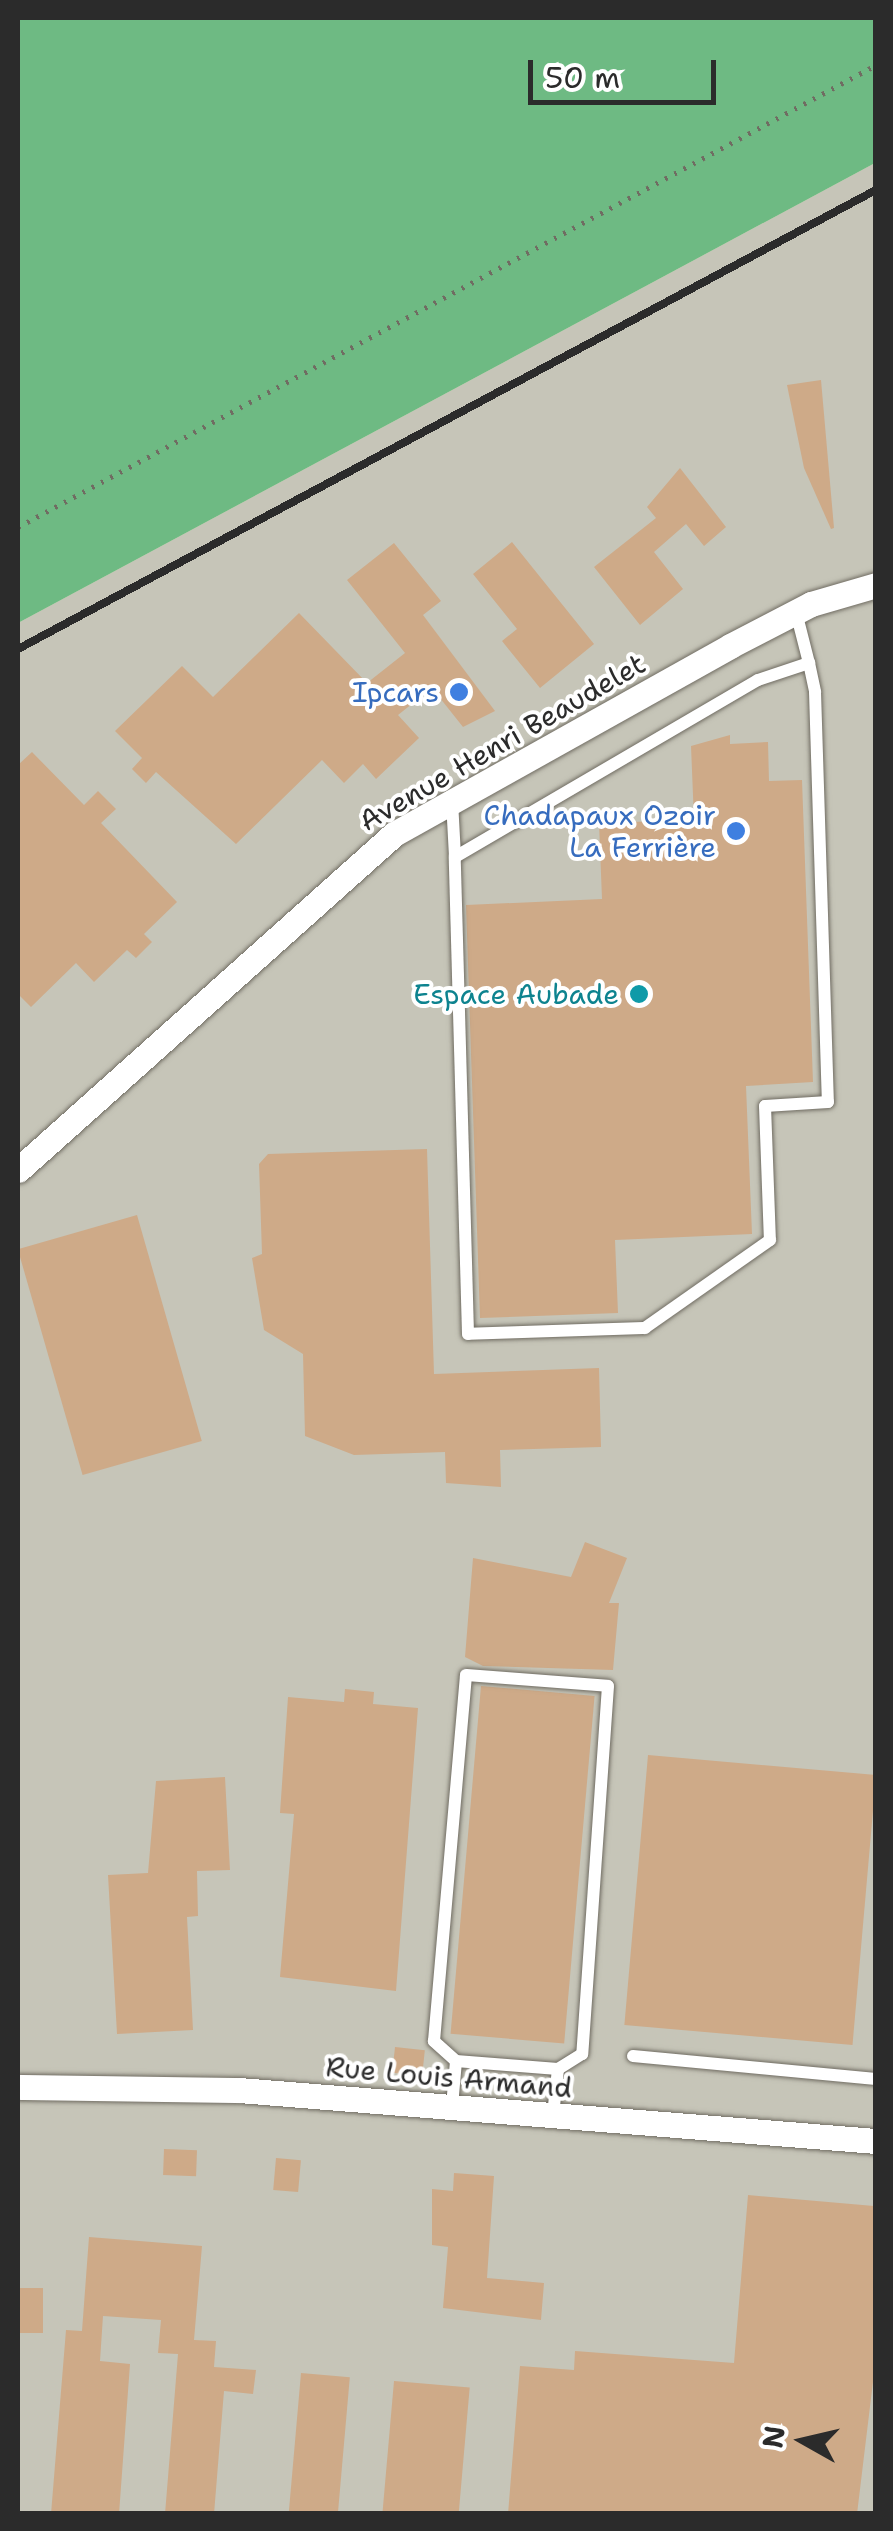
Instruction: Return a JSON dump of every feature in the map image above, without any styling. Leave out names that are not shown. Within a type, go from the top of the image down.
[{"type":"street","name":"Avenue Henri Beaudelet","points":[[18,1170],[90,1114],[335,882],[452,801],[796,612],[876,584]]},
{"type":"street","name":"Rue Louis Armand","points":[[18,2087],[138,2085],[452,2106],[876,2142]]},
{"type":"lane","points":[[452,801],[468,1334],[646,1328],[770,1240],[766,1106],[828,1102],[809,663],[796,612]]},
{"type":"lane","points":[[455,857],[758,680],[809,663]]},
{"type":"lane","points":[[466,1675],[608,1686],[582,2054],[558,2069],[456,2061],[434,2041],[466,1675]]},
{"type":"lane","points":[[633,2056],[876,2079]]},
{"type":"lane","points":[[452,2106],[456,2061]]},
{"type":"lane","points":[[553,2115],[558,2069]]},
{"type":"path","points":[[18,527],[876,66]]},
{"type":"shaded area","points":[[875,163],[875,2513],[18,2514],[18,623]]},
{"type":"green space","points":[[18,18],[875,18],[875,163],[18,623]]},
{"type":"building","points":[[821,380],[834,528],[831,529],[804,468],[787,385]]},
{"type":"building","points":[[680,468],[726,527],[704,546],[686,524],[654,552],[683,589],[640,625],[594,567],[656,518],[647,507]]},
{"type":"building","points":[[512,542],[594,644],[540,688],[502,641],[517,629],[473,574]]},
{"type":"building","points":[[394,543],[441,601],[423,615],[495,711],[463,727],[432,688],[398,715],[419,738],[376,779],[363,764],[344,783],[322,760],[236,844],[156,772],[146,783],[132,769],[142,758],[115,731],[182,666],[213,697],[299,613],[367,683],[405,653],[347,580]]},
{"type":"building","name":"Espace Aubade","points":[[730,735],[730,744],[768,742],[769,781],[802,780],[813,1082],[746,1086],[752,1234],[615,1240],[618,1313],[480,1318],[466,905],[602,899],[599,823],[694,820],[691,746]]},
{"type":"building","points":[[32,752],[84,805],[98,791],[116,809],[101,823],[177,902],[144,934],[152,942],[136,958],[127,950],[94,982],[76,963],[31,1007],[18,994],[18,765]]},
{"type":"building","points":[[427,1149],[434,1374],[599,1368],[601,1447],[500,1450],[501,1487],[446,1483],[445,1452],[354,1455],[305,1436],[303,1354],[264,1330],[252,1258],[262,1254],[259,1164],[268,1154]]},
{"type":"building","points":[[137,1215],[202,1441],[83,1475],[18,1249]]},
{"type":"building","points":[[585,1542],[627,1558],[609,1603],[619,1603],[613,1670],[483,1666],[465,1657],[473,1558],[571,1577]]},
{"type":"building","points":[[481,1686],[595,1696],[564,2044],[451,2034]]},
{"type":"building","points":[[345,1689],[374,1692],[373,1704],[418,1708],[396,1991],[280,1977],[294,1814],[280,1813],[288,1697],[344,1702]]},
{"type":"building","points":[[648,1755],[876,1775],[853,2045],[624,2025]]},
{"type":"building","points":[[225,1777],[230,1870],[197,1871],[198,1916],[187,1917],[193,2030],[117,2034],[108,1875],[148,1873],[156,1781]]},
{"type":"building","points":[[395,2047],[425,2050],[422,2076],[392,2073]]},
{"type":"building","points":[[164,2149],[197,2150],[196,2176],[163,2175]]},
{"type":"building","points":[[276,2158],[301,2160],[298,2192],[273,2190]]},
{"type":"building","points":[[454,2173],[494,2176],[487,2278],[544,2283],[541,2320],[443,2308],[448,2247],[432,2245],[432,2189],[453,2191]]},
{"type":"building","points":[[748,2195],[874,2206],[876,2357],[857,2514],[508,2514],[520,2366],[574,2370],[575,2351],[734,2363]]},
{"type":"building","points":[[89,2237],[202,2246],[194,2340],[216,2341],[214,2367],[256,2370],[253,2394],[224,2391],[214,2514],[165,2514],[178,2354],[158,2353],[161,2320],[103,2316],[100,2361],[130,2364],[119,2514],[51,2514],[66,2330],[82,2331]]},
{"type":"building","points":[[18,2288],[43,2288],[43,2333],[18,2333]]},
{"type":"building","points":[[301,2373],[350,2377],[338,2514],[289,2514]]},
{"type":"building","points":[[394,2381],[470,2388],[459,2514],[382,2513]]},
{"type":"railway","points":[[18,649],[876,190]]},
{"type":"place","name":"Ipcars","points":[[459,692]]},
{"type":"place","name":"Chadapaux Ozoir La Ferrière","points":[[736,831]]},
{"type":"place","name":"Espace Aubade","points":[[639,994]]}]
